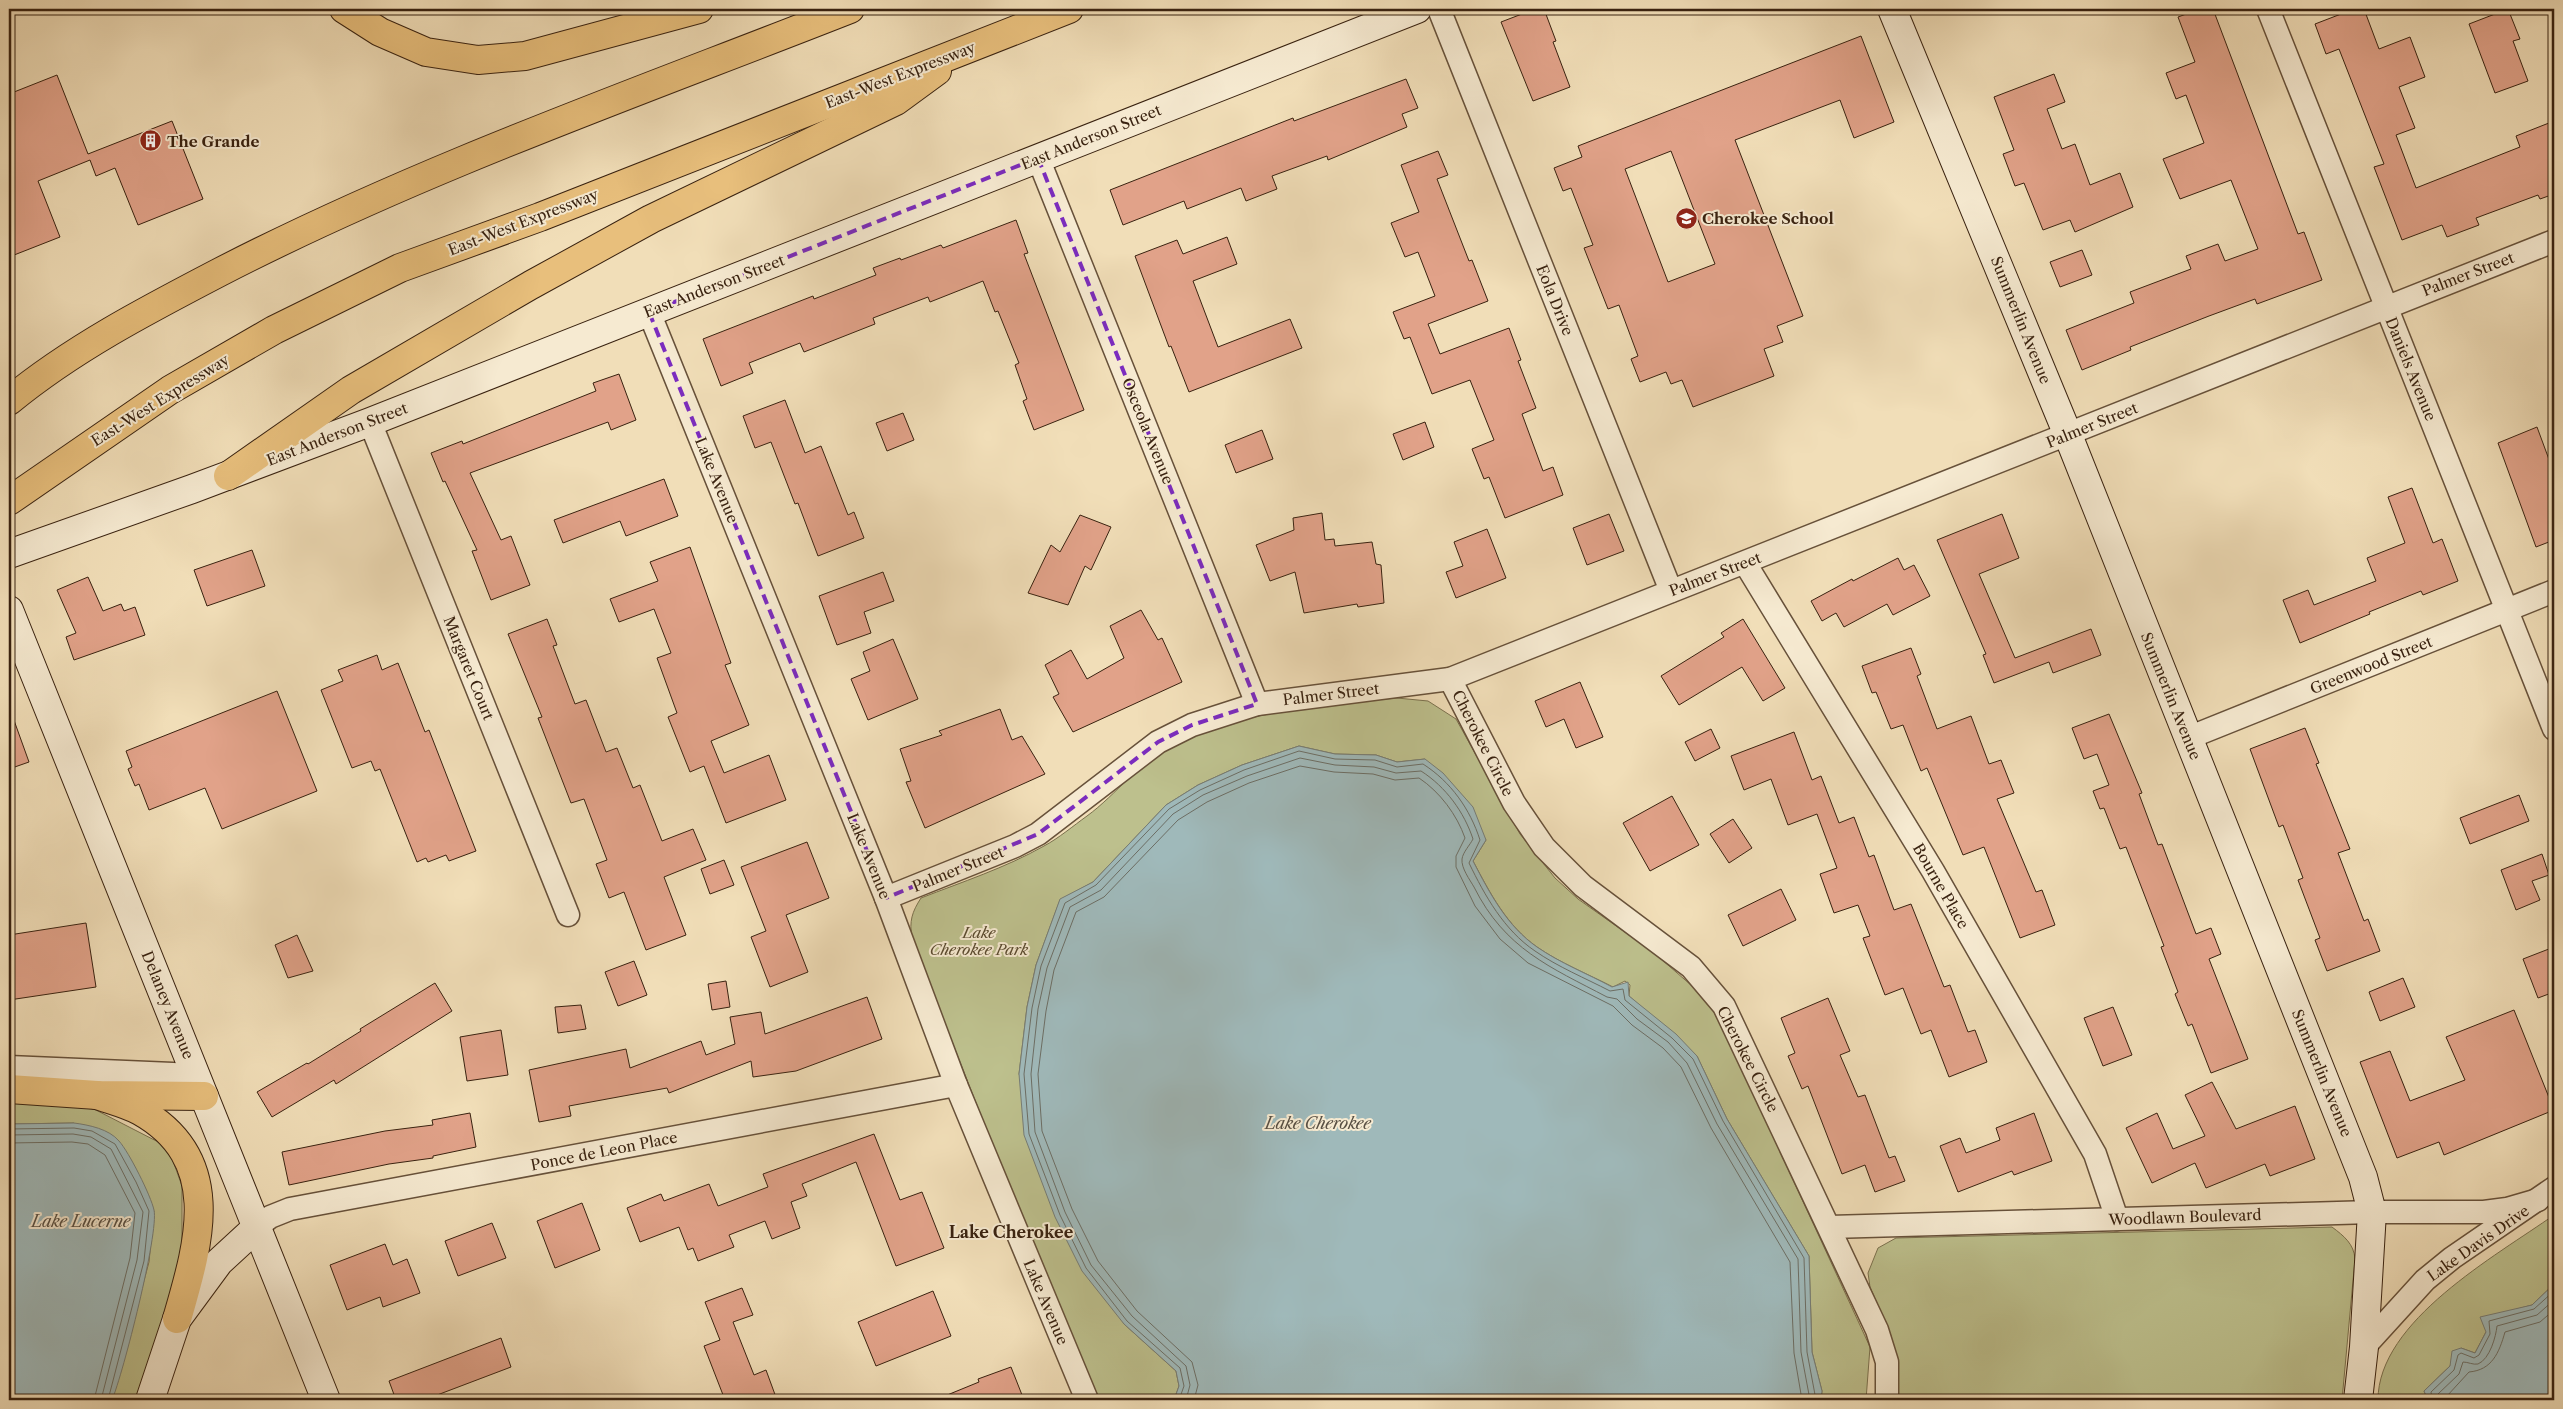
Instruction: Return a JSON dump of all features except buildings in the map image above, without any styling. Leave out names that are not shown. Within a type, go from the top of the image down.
[{"type":"highway","points":[[344,9],[380,32],[426,52],[478,60],[525,56],[699,9]]},
{"type":"highway","points":[[9,389],[43,373],[171,298],[320,223],[485,153],[850,9]]},
{"type":"highway","name":"East-West Expressway","points":[[9,501],[53,468],[170,390],[274,330],[400,268],[540,217],[1069,9]]},
{"type":"highway","points":[[228,476],[351,390],[530,285],[651,219],[896,101],[969,48]]},
{"type":"highway","points":[[9,401],[43,373]]},
{"type":"highway","points":[[9,1089],[97,1095],[200,1086]]},
{"type":"highway","points":[[97,1095],[140,1111],[170,1134],[191,1163],[199,1188],[200,1218],[193,1266],[177,1319]]},
{"type":"street","name":"East Anderson Street","points":[[9,554],[228,476],[370,422],[1417,9]]},
{"type":"street","name":"Eola Drive","points":[[1439,9],[1672,591]]},
{"type":"street","name":"Summerlin Avenue","points":[[1892,9],[2068,435],[2364,1177],[2372,1212],[2364,1347],[2358,1400]]},
{"type":"street","name":"Daniels Avenue","points":[[2268,9],[2554,729]]},
{"type":"street","name":"Osceola Avenue","points":[[1038,158],[1258,704]]},
{"type":"street","name":"Palmer Street","points":[[886,898],[1030,838],[1066,813],[1158,742],[1192,725],[1258,704],[1450,679],[2068,435],[2386,306],[2554,241]]},
{"type":"street","name":"Lake Avenue","points":[[649,312],[886,898],[956,1085],[1087,1400]]},
{"type":"street","name":"Margaret Court","points":[[370,422],[568,915]]},
{"type":"street","name":"Bourne Place","points":[[1745,563],[1933,871],[2095,1154],[2117,1219]]},
{"type":"street","name":"Greenwood Street","points":[[2188,738],[2554,591]]},
{"type":"street","name":"Delaney Avenue","points":[[9,610],[326,1400]]},
{"type":"street","name":"Cherokee Circle","points":[[1450,679],[1514,804],[1544,847],[1583,886],[1691,967],[1724,1006],[1877,1330],[1887,1362],[1888,1400]]},
{"type":"street","points":[[9,1067],[200,1086]]},
{"type":"street","name":"Ponce de Leon Place","points":[[256,1227],[279,1212],[290,1209],[956,1085]]},
{"type":"street","name":"Woodlawn Boulevard","points":[[1830,1227],[2372,1212],[2484,1212],[2507,1209],[2546,1194]]},
{"type":"street","name":"Lake Davis Drive","points":[[2364,1347],[2425,1280],[2452,1258],[2546,1194]]},
{"type":"street","points":[[150,1400],[177,1319],[219,1262],[256,1227]]},
{"type":"highlighted area","points":[[1038,158],[1257,704],[1192,725],[1158,742],[1038,834],[886,898],[649,312]]},
{"type":"green space","name":"Lake Cherokee Park","points":[[1397,698],[1428,701],[1456,719],[1520,834],[1555,878],[1578,899],[1653,952],[1707,999],[1731,1045],[1870,1347],[1866,1400],[1821,1400],[1822,1391],[1812,1352],[1809,1256],[1727,1119],[1697,1056],[1629,996],[1630,985],[1625,981],[1613,987],[1546,953],[1526,939],[1500,908],[1473,861],[1486,840],[1425,759],[1397,762],[1376,755],[1335,754],[1299,746],[1242,765],[1198,785],[1166,805],[1093,882],[1060,900],[1036,965],[1027,1007],[1019,1074],[1124,1324],[1176,1371],[1179,1386],[1174,1400],[1096,1400],[1002,1169],[912,938],[911,922],[913,912],[921,898],[999,868],[1055,839],[1098,807],[1151,758],[1174,743],[1225,724],[1253,717],[1342,703]]},
{"type":"green space","points":[[9,1101],[94,1109],[168,1147],[182,1186],[182,1264],[135,1400],[112,1400],[149,1262],[154,1211],[74,1123],[9,1124]]},
{"type":"green space","points":[[2554,1215],[2554,1284],[2532,1305],[2510,1311],[2486,1332],[2475,1353],[2461,1348],[2450,1366],[2424,1391],[2428,1400],[2378,1400],[2383,1371],[2397,1344],[2418,1318],[2444,1293],[2473,1271]]},
{"type":"green space","points":[[2332,1227],[2344,1237],[2353,1249],[2355,1259],[2342,1400],[1896,1400],[1898,1388],[1891,1336],[1870,1287],[1868,1273],[1878,1248],[1896,1238]]},
{"type":"water","name":"Lake Cherokee","points":[[1299,746],[1335,754],[1376,755],[1397,762],[1425,759],[1443,773],[1473,807],[1486,840],[1473,861],[1500,909],[1508,919],[1526,939],[1565,963],[1612,987],[1628,982],[1629,996],[1676,1034],[1697,1056],[1727,1119],[1809,1256],[1812,1352],[1822,1391],[1821,1400],[1174,1400],[1179,1386],[1176,1371],[1124,1324],[1082,1271],[1055,1217],[1024,1135],[1019,1074],[1027,1007],[1036,965],[1060,899],[1093,882],[1166,805],[1198,785],[1242,765]]},
{"type":"water","name":"Lake Lucerne","points":[[74,1123],[92,1126],[110,1133],[119,1141],[134,1164],[152,1203],[154,1224],[139,1304],[124,1363],[112,1400],[9,1400],[9,1124]]},
{"type":"water","points":[[2554,1284],[2554,1400],[2428,1400],[2424,1391],[2450,1366],[2452,1351],[2461,1348],[2475,1353],[2486,1332],[2480,1317],[2532,1305]]},
{"type":"place","name":"The Grande","points":[[151,141]]},
{"type":"place","name":"Cherokee School","points":[[1686,218]]},
{"type":"district","name":"Lake Cherokee","points":[[1011,1232]]}]
